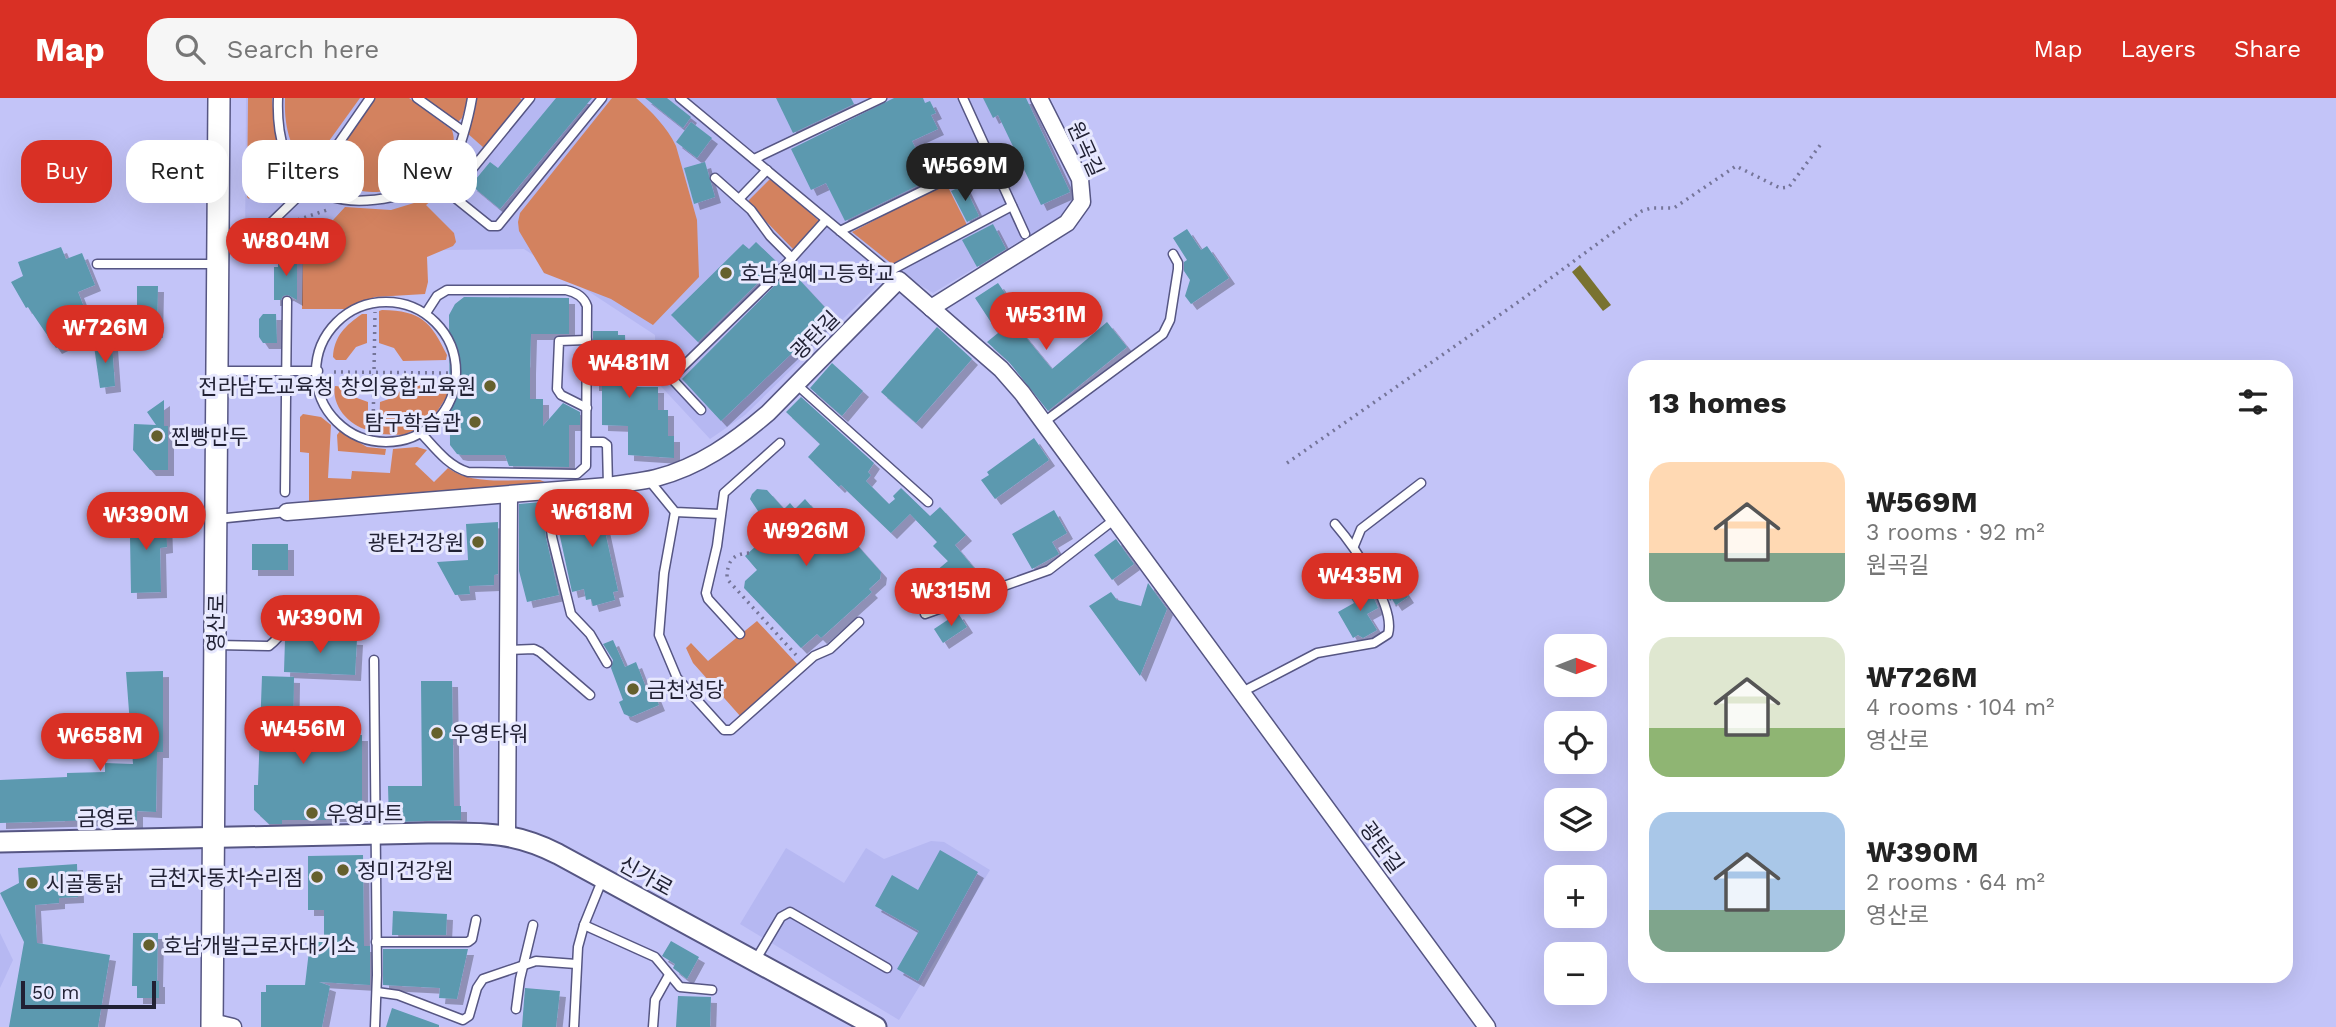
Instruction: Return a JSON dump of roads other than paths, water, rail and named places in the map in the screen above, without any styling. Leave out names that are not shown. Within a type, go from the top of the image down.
[{"type":"main road","name":"영산로","points":[[219,98],[213,839],[219,1026]]},
{"type":"street","name":"원곡길","points":[[932,307],[1067,223],[1082,202],[1080,179],[1039,98]]},
{"type":"street","name":"광탄길","points":[[287,512],[608,486],[648,480],[703,461],[768,413],[893,276],[1001,369],[1023,393],[1487,1027]]},
{"type":"street","points":[[507,835],[509,496]]},
{"type":"street","name":"신가로","points":[[213,839],[485,832],[507,835],[538,844],[876,1027]]},
{"type":"street","name":"금영로","points":[[0,842],[213,839]]},
{"type":"lane","points":[[278,98],[282,140]]},
{"type":"lane","points":[[341,140],[370,98]]},
{"type":"lane","points":[[418,98],[463,131]]},
{"type":"lane","points":[[460,140],[472,98]]},
{"type":"lane","points":[[461,203],[490,226],[498,226],[602,98]]},
{"type":"lane","points":[[680,98],[893,276],[1012,206]]},
{"type":"lane","points":[[754,159],[882,98]]},
{"type":"lane","points":[[962,98],[1025,234]]},
{"type":"lane","points":[[477,163],[529,99]]},
{"type":"lane","points":[[840,232],[990,158]]},
{"type":"lane","points":[[739,199],[767,170]]},
{"type":"lane","points":[[715,178],[751,209],[770,236],[792,258]]},
{"type":"lane","points":[[97,264],[218,255],[251,243],[292,203]]},
{"type":"lane","points":[[671,378],[792,258],[826,220]]},
{"type":"lane","points":[[1044,422],[1163,334],[1170,320],[1178,269],[1173,254]]},
{"type":"lane","points":[[421,433],[448,461],[458,469],[468,472],[577,474],[585,469],[587,461],[587,306],[584,299],[571,291],[443,290],[426,313]]},
{"type":"lane","points":[[285,492],[287,301]]},
{"type":"lane","points":[[385,301],[408,304],[426,313],[443,331],[453,352],[456,374],[451,397],[445,408],[429,428],[399,441],[363,439],[353,434],[328,413],[318,389],[318,353],[328,332],[343,316],[363,305],[385,301]]},
{"type":"lane","points":[[587,340],[559,341],[557,389],[561,395],[587,408]]},
{"type":"lane","points":[[660,366],[701,410]]},
{"type":"lane","points":[[218,371],[318,371]]},
{"type":"lane","name":"광탄길","points":[[796,384],[928,502]]},
{"type":"lane","points":[[587,442],[603,442],[607,445],[608,486]]},
{"type":"lane","points":[[740,634],[708,599],[706,593],[717,546],[723,496],[729,487],[780,443]]},
{"type":"lane","points":[[648,480],[675,512],[720,514]]},
{"type":"lane","points":[[1354,546],[1361,529],[1421,483]]},
{"type":"lane","points":[[546,492],[551,529],[571,614],[590,634],[607,663]]},
{"type":"lane","points":[[217,519],[287,512]]},
{"type":"lane","points":[[675,512],[664,573],[659,635],[677,678],[724,730],[731,730],[814,656],[833,646],[859,622]]},
{"type":"lane","points":[[925,614],[1049,570],[1115,519]]},
{"type":"lane","points":[[1242,692],[1317,653],[1374,643],[1388,634],[1390,621],[1386,610],[1354,546],[1335,523]]},
{"type":"lane","points":[[216,645],[269,646],[291,620],[320,618]]},
{"type":"lane","points":[[508,650],[534,649],[540,652],[590,695]]},
{"type":"lane","points":[[374,660],[375,1027]]},
{"type":"lane","points":[[574,1027],[576,964],[584,925],[603,878]]},
{"type":"lane","points":[[754,961],[781,918],[790,912],[887,968]]},
{"type":"lane","points":[[376,942],[468,942],[472,939],[476,920]]},
{"type":"lane","points":[[516,1009],[533,925]]},
{"type":"lane","points":[[584,925],[653,956],[680,987],[712,990]]},
{"type":"lane","points":[[377,992],[398,995],[458,1019],[467,1020],[479,983],[483,979],[542,960],[576,964]]},
{"type":"lane","points":[[653,1027],[655,1000],[670,975]]},
{"type":"place","name":"호남원예고등학교","points":[[726,273]]},
{"type":"place","name":"전라남도교육청 창의융합교육원","points":[[490,386]]},
{"type":"place","name":"탐구학습관","points":[[475,422]]},
{"type":"place","name":"찐빵만두","points":[[157,436]]},
{"type":"place","name":"광탄건강원","points":[[478,542]]},
{"type":"place","name":"금천성당","points":[[633,689]]},
{"type":"place","name":"우영타워","points":[[437,733]]},
{"type":"place","name":"우영마트","points":[[312,813]]},
{"type":"place","name":"정미건강원","points":[[343,870]]},
{"type":"place","name":"금천자동차수리점","points":[[317,877]]},
{"type":"place","name":"시골통닭","points":[[32,883]]},
{"type":"place","name":"호남개발근로자대기소","points":[[149,945]]}]
